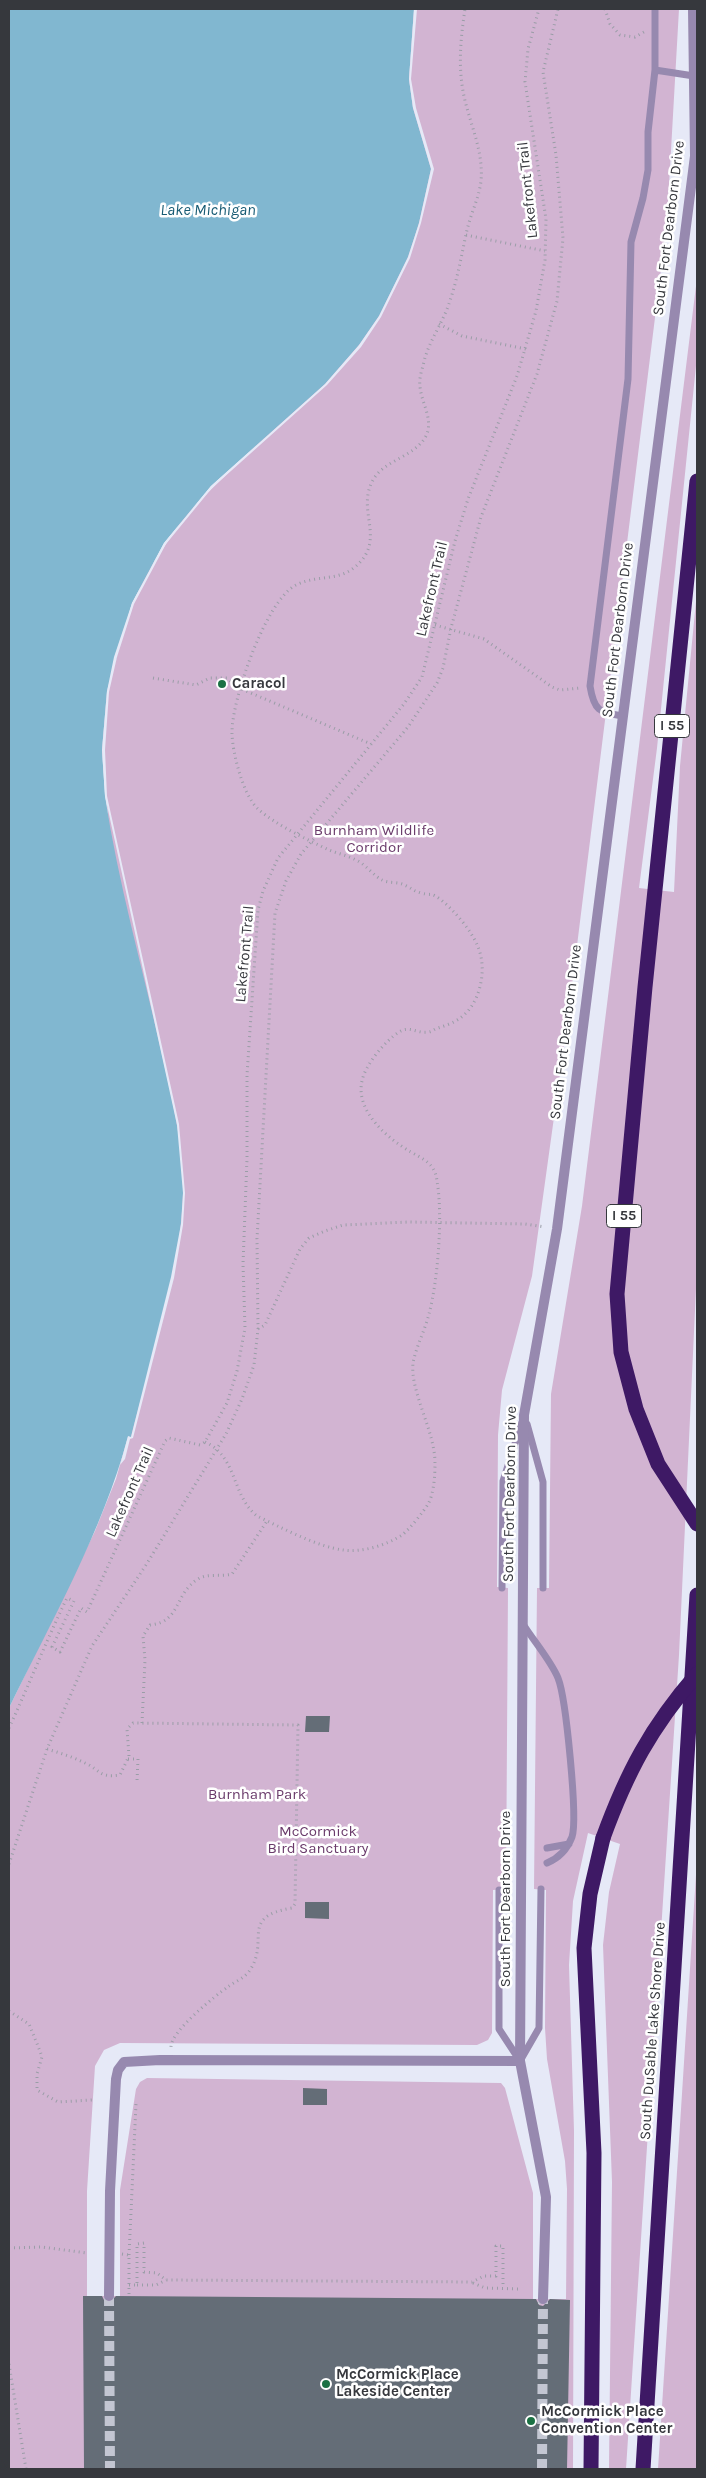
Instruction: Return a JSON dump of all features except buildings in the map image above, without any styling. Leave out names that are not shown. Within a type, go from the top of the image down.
[{"type":"highway","name":"I 55","points":[[697,481],[655,890],[617,1294],[621,1352],[636,1409],[658,1464],[697,1524]]},
{"type":"highway","name":"South DuSable Lake Shore Drive","points":[[643,2469],[656,2232],[677,1943],[697,1595]]},
{"type":"highway","points":[[591,2469],[594,2153],[584,1948],[590,1894],[604,1838],[619,1795],[648,1738],[697,1674]]},
{"type":"street","name":"South Fort Dearborn Drive","points":[[543,2299],[546,2197],[520,2061],[524,1415],[557,1229],[695,156],[693,9]]},
{"type":"street","points":[[109,2296],[110,2191],[118,2070],[124,2062],[172,2060],[520,2061]]},
{"type":"lane","points":[[622,716],[598,710],[593,702],[590,686],[628,379],[631,242],[643,198],[648,170],[648,132],[655,70],[656,9]]},
{"type":"lane","points":[[655,70],[694,76]]},
{"type":"lane","points":[[502,1588],[503,1481],[524,1415]]},
{"type":"lane","points":[[524,1415],[544,1482],[543,1588]]},
{"type":"lane","points":[[523,1624],[558,1678],[562,1696],[573,1824],[569,1844],[559,1858],[547,1864]]},
{"type":"lane","points":[[547,1848],[569,1844]]},
{"type":"lane","points":[[499,1890],[500,2029],[520,2061],[540,2028],[541,1889]]},
{"type":"path","points":[[205,1442],[217,1448],[231,1470],[243,1502],[257,1516],[326,1546],[342,1550],[373,1547],[403,1534],[429,1503],[433,1490],[435,1462],[429,1426],[416,1385],[414,1363],[430,1312],[438,1223],[438,1182],[434,1167],[385,1133],[368,1113],[361,1100],[361,1082],[367,1068],[398,1032],[410,1028],[427,1033],[449,1025],[468,1013],[479,993],[483,970],[478,948],[461,921],[438,898],[419,893],[397,882],[382,880],[357,860],[326,849],[257,808],[251,800],[236,761],[232,734],[239,688],[269,618],[286,592],[298,584],[342,576],[353,570],[366,555],[371,545],[366,509],[370,486],[374,476],[408,453],[428,433],[429,422],[420,388],[420,376],[425,354],[446,310],[460,267],[468,222],[477,204],[482,174],[478,142],[472,130],[461,78],[460,40],[465,9]]},
{"type":"path","name":"Lakefront Trail","points":[[9,1728],[27,1691],[41,1651],[67,1598],[74,1601],[52,1647],[60,1652],[81,1608],[87,1612],[165,1441],[169,1438],[200,1445],[205,1442],[223,1410],[237,1371],[244,1328],[243,1264],[247,1159],[247,1075],[258,910],[263,892],[278,858],[404,704],[422,676],[455,540],[468,499],[500,424],[526,349],[536,311],[545,251],[546,219],[525,82],[528,48],[539,9]]},
{"type":"path","name":"Lakefront Trail","points":[[9,1864],[47,1749],[92,1646],[146,1565],[226,1434],[242,1399],[254,1365],[258,1329],[257,1239],[275,913],[286,881],[301,854],[427,702],[443,668],[451,628],[481,518],[537,374],[557,301],[563,238],[556,155],[543,72],[558,9]]},
{"type":"path","points":[[605,9],[610,24],[620,35],[635,37],[655,26]]},
{"type":"path","points":[[466,234],[545,251]]},
{"type":"path","points":[[440,324],[462,336],[526,349]]},
{"type":"path","points":[[435,625],[451,628],[484,639],[552,687],[560,690],[590,686]]},
{"type":"path","points":[[153,678],[196,685],[210,678],[227,678],[239,688],[372,744]]},
{"type":"path","points":[[258,1329],[265,1325],[300,1250],[309,1238],[343,1225],[525,1224],[557,1229]]},
{"type":"path","points":[[142,1723],[143,1636],[147,1629],[150,1625],[162,1624],[171,1618],[189,1585],[200,1578],[232,1574],[267,1521]]},
{"type":"path","points":[[47,1749],[87,1764],[99,1774],[108,1776],[120,1774],[128,1759],[127,1728],[134,1723],[298,1725],[295,1904],[292,1908],[271,1913],[262,1921],[258,1931],[256,1957],[251,1970],[212,2001],[178,2032],[171,2043],[172,2060]]},
{"type":"path","points":[[128,1759],[138,1760],[137,1781]]},
{"type":"path","points":[[9,2011],[29,2024],[40,2051],[42,2057],[37,2074],[37,2090],[58,2102],[92,2100]]},
{"type":"path","points":[[129,2297],[129,2254],[136,2104],[134,2104]]},
{"type":"path","points":[[137,2285],[137,2244],[144,2243],[144,2272],[157,2273],[166,2280]]},
{"type":"path","points":[[472,2282],[484,2276],[496,2276],[496,2246],[503,2246],[502,2288]]},
{"type":"path","points":[[9,2248],[42,2247],[87,2253]]},
{"type":"path","points":[[120,2254],[129,2254]]},
{"type":"path","points":[[129,2285],[156,2285],[166,2280],[472,2282],[485,2288],[521,2288]]},
{"type":"path","points":[[9,2364],[26,2469]]},
{"type":"green space","name":"Burnham Park","points":[[414,9],[679,9],[667,221],[570,1002],[532,1276],[502,1390],[498,1435],[497,1587],[508,1588],[506,1889],[493,1890],[492,2033],[488,2040],[477,2045],[120,2043],[104,2050],[95,2066],[87,2191],[87,2296],[120,2296],[120,2190],[136,2089],[140,2082],[147,2078],[501,2083],[505,2088],[533,2193],[533,2299],[566,2299],[567,2189],[565,2161],[547,2059],[545,2028],[546,1890],[534,1889],[537,1588],[549,1588],[551,1394],[582,1206],[697,278],[697,356],[657,748],[639,888],[674,892],[680,766],[697,591],[697,1267],[679,1655],[626,2469],[609,2469],[612,2182],[603,1945],[609,1892],[620,1844],[588,1833],[573,1901],[569,1965],[574,2131],[573,2469],[9,2469],[9,1708],[95,1531],[116,1479],[128,1436],[108,815],[102,750],[107,691],[123,627],[146,574],[186,514],[273,429],[413,108],[409,79]]},
{"type":"green space","points":[[697,1859],[697,2469],[658,2469]]},
{"type":"water","name":"Lake Michigan","points":[[9,9],[414,9],[409,79],[413,108],[431,169],[419,223],[408,257],[379,316],[359,345],[325,384],[211,486],[164,543],[132,603],[107,691],[102,750],[105,796],[124,894],[177,1123],[183,1175],[181,1223],[171,1284],[131,1437],[128,1437],[104,1507],[75,1575],[9,1708]]},
{"type":"pier","points":[[414,9],[417,9],[411,79],[416,108],[434,169],[421,223],[410,258],[381,317],[361,347],[327,385],[212,488],[166,544],[134,604],[117,657],[109,692],[105,750],[107,796],[179,1124],[185,1193],[183,1225],[174,1278],[133,1438],[130,1439],[125,1459],[120,1465],[128,1436],[131,1437],[171,1277],[181,1224],[183,1193],[177,1125],[105,796],[102,750],[107,691],[114,657],[132,603],[164,543],[211,486],[325,384],[359,345],[379,316],[408,257],[419,223],[431,169],[413,108],[409,79]]},
{"type":"tunnel","points":[[109,2296],[110,2469]]},
{"type":"tunnel","points":[[542,2469],[543,2299]]},
{"type":"place","name":"Caracol","points":[[222,684]]},
{"type":"place","name":"McCormick Place Lakeside Center","points":[[326,2384]]},
{"type":"place","name":"McCormick Place Convention Center","points":[[531,2421]]},
{"type":"park label","name":"Burnham Wildlife Corridor","points":[[374,840]]},
{"type":"park label","name":"McCormick Bird Sanctuary","points":[[318,1840]]}]
